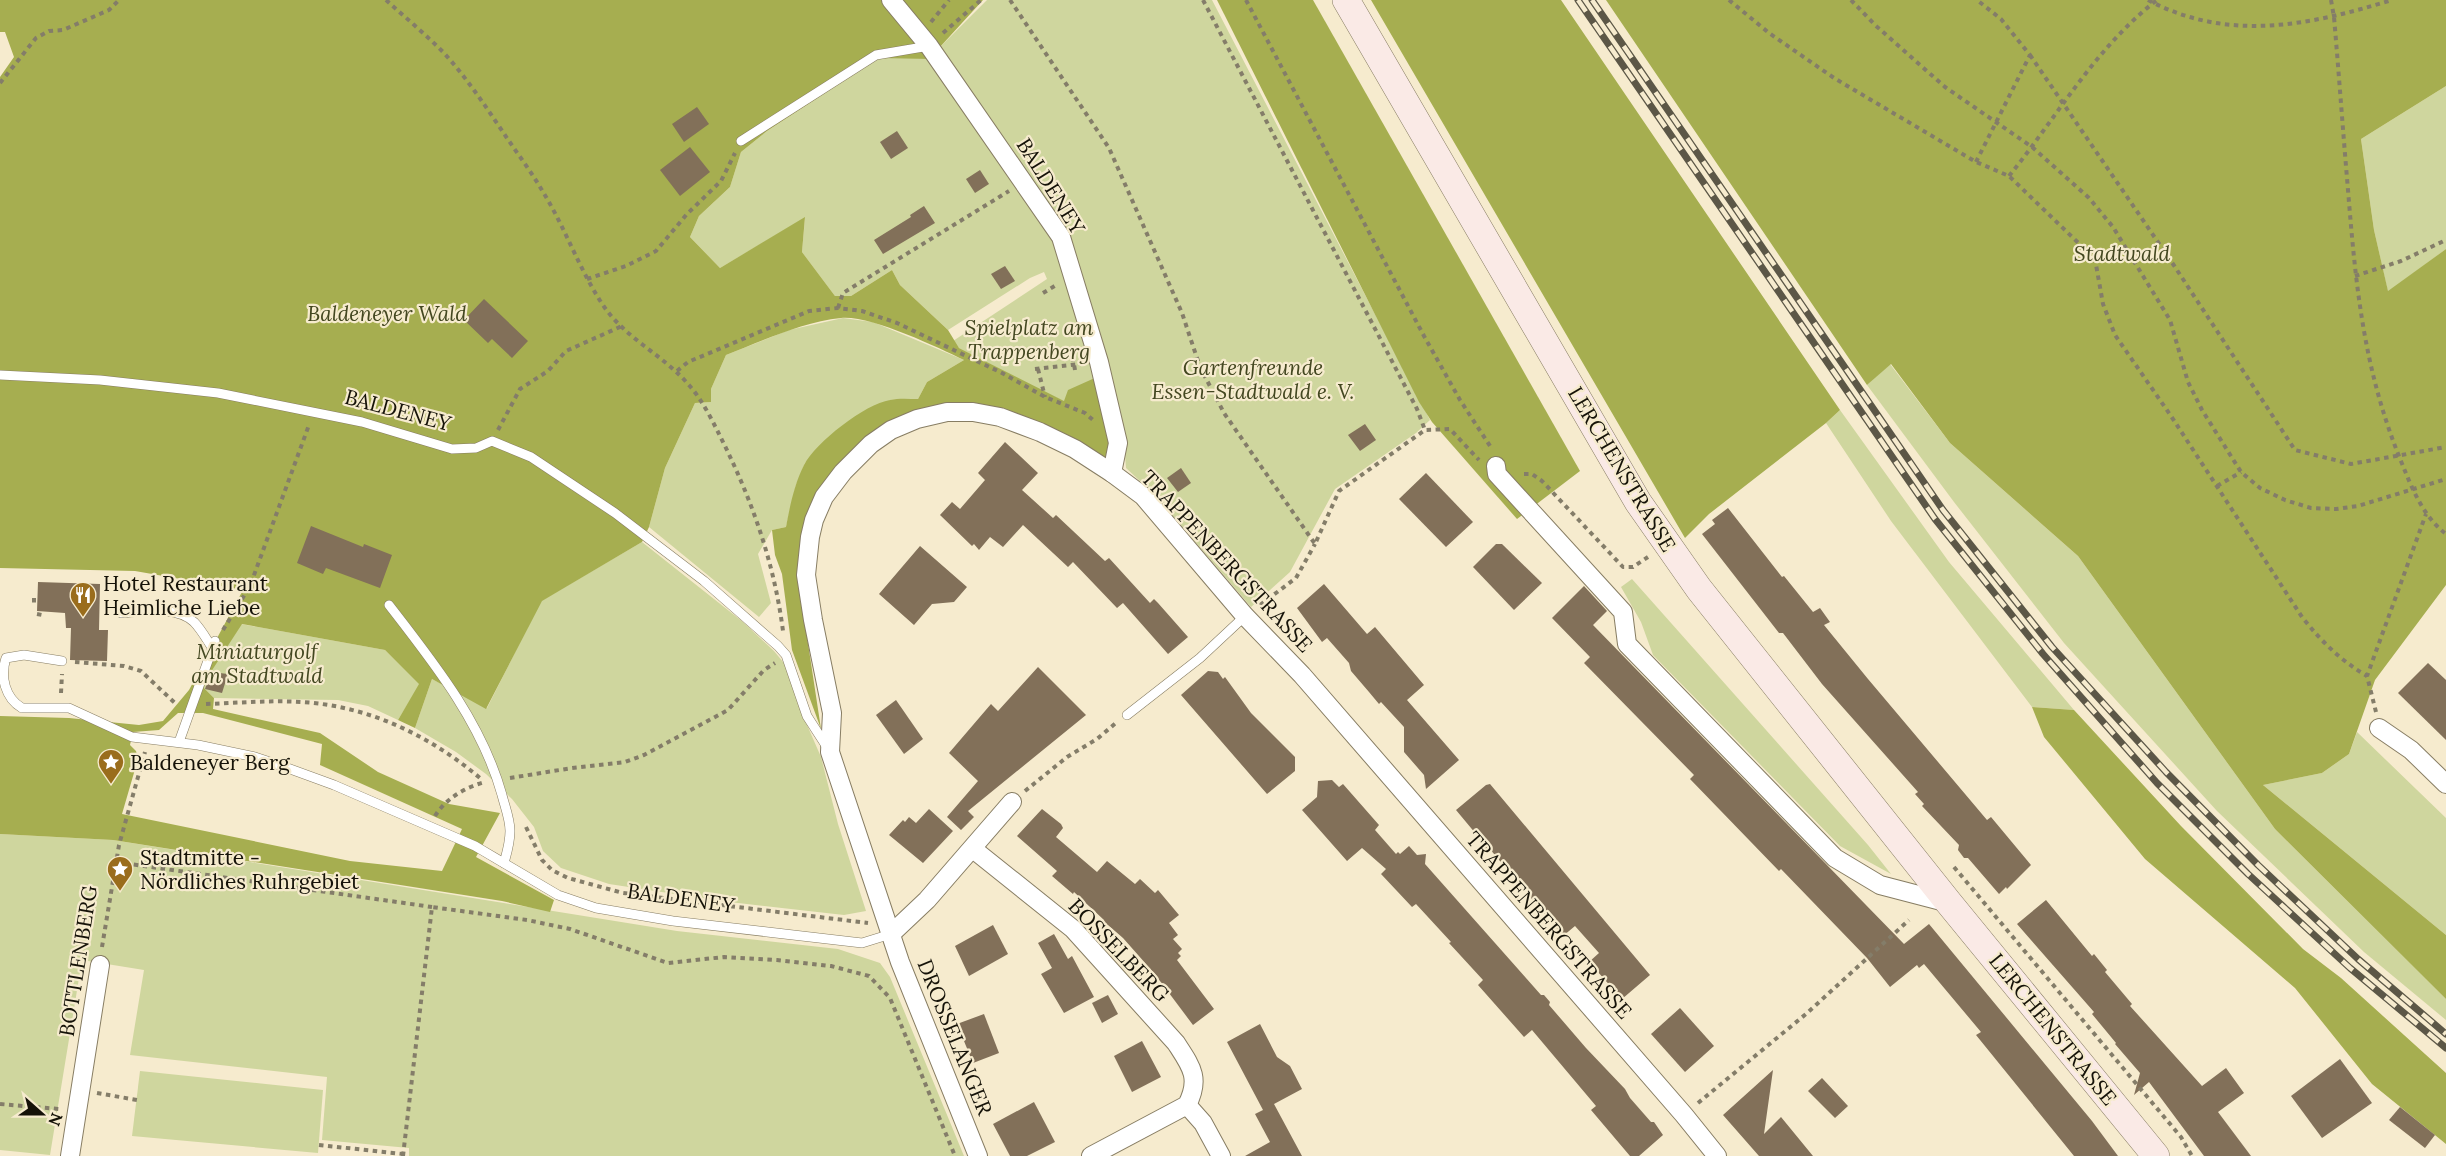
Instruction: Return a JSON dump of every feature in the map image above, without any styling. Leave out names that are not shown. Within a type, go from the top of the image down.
[{"type":"main road","name":"LERCHENSTRASSE","points":[[1346,0],[1638,502],[1665,542],[1699,590],[1949,903],[2156,1156]]},
{"type":"street","name":"BALDENEY","points":[[891,0],[910,26],[929,46],[1024,180],[1061,237],[1099,362],[1118,443],[1112,473]]},
{"type":"street","name":"TRAPPENBERGSTRASSE","points":[[889,929],[830,752],[832,713],[809,596],[807,550],[814,520],[824,496],[860,454],[891,430],[917,419],[947,412],[973,412],[1000,417],[1040,432],[1075,449],[1143,496],[1245,616],[1309,684],[1684,1115],[1702,1148],[1717,1156]]},
{"type":"street","points":[[1497,470],[1623,612],[1627,644],[1835,858],[1880,885],[1949,903]]},
{"type":"street","points":[[2379,728],[2411,750],[2446,784]]},
{"type":"street","points":[[889,929],[907,921],[973,849],[1012,801]]},
{"type":"street","name":"BOSSELBERG","points":[[973,849],[1073,929],[1176,1043],[1195,1079],[1194,1091],[1187,1105]]},
{"type":"street","name":"DROSSELANGER","points":[[889,929],[900,962],[978,1156]]},
{"type":"street","name":"BOTTLENBERG","points":[[70,1156],[100,965]]},
{"type":"street","points":[[1091,1156],[1187,1105],[1203,1123],[1221,1156]]},
{"type":"lane","points":[[741,141],[876,55],[929,46]]},
{"type":"lane","name":"BALDENEY","points":[[0,375],[100,380],[218,393],[362,422],[452,449],[476,448],[492,441]]},
{"type":"lane","points":[[492,441],[531,457],[615,513],[704,581],[786,655],[807,716],[830,752]]},
{"type":"lane","points":[[388,605],[423,648],[469,718],[483,744],[497,780],[510,828],[510,843],[504,863]]},
{"type":"lane","points":[[121,613],[171,612],[186,617],[214,645],[179,742]]},
{"type":"lane","points":[[1127,715],[1200,658],[1245,616]]},
{"type":"lane","points":[[60,707],[38,710],[22,708],[10,698],[3,688],[1,672],[6,658],[17,655],[62,661]]},
{"type":"lane","name":"BALDENEY","points":[[60,707],[69,708],[132,737],[226,750],[282,766],[334,785],[475,846],[558,895],[596,908],[673,921],[862,943],[889,929]]},
{"type":"path","points":[[0,83],[36,38],[49,31],[63,30],[109,9],[119,0]]},
{"type":"path","points":[[386,0],[442,52],[471,84],[543,191],[570,240],[587,279],[606,309],[622,326],[677,371],[691,386],[715,426],[757,518],[774,577],[786,655],[764,670],[728,710],[644,755],[625,762],[572,768],[476,784],[446,801],[429,826]]},
{"type":"path","points":[[929,46],[981,0]]},
{"type":"path","points":[[1010,0],[1109,148],[1182,313],[1200,367],[1224,413],[1315,544]]},
{"type":"path","points":[[1203,0],[1417,409],[1425,430]]},
{"type":"path","points":[[1246,0],[1424,336],[1466,410],[1497,457],[1497,470]]},
{"type":"path","points":[[1729,0],[1769,33],[1834,78],[1976,162],[2009,176],[2096,259],[2103,304],[2115,335],[2302,617],[2339,658],[2367,676]]},
{"type":"path","points":[[1851,0],[1875,25],[1945,87],[1998,121],[2032,147],[2089,198],[2123,242],[2170,320],[2188,382],[2202,410],[2241,472],[2260,488],[2285,500],[2311,508],[2336,509],[2358,506],[2446,479]]},
{"type":"path","points":[[1977,0],[2001,19],[2063,101],[2295,450],[2351,464],[2446,447]]},
{"type":"path","points":[[2148,0],[2190,17],[2234,27],[2279,26],[2334,17],[2392,0]]},
{"type":"path","points":[[2331,0],[2355,276],[2367,355],[2398,454],[2413,489],[2426,514],[2446,534]]},
{"type":"path","points":[[2009,176],[2063,101],[2101,55],[2155,1]]},
{"type":"path","points":[[1976,162],[2030,55]]},
{"type":"path","points":[[587,279],[626,266],[656,251],[687,214],[721,181],[741,141]]},
{"type":"path","points":[[838,308],[843,293],[1024,180]]},
{"type":"path","points":[[2355,276],[2401,261],[2446,240]]},
{"type":"path","points":[[677,371],[688,362],[809,311],[838,308],[862,311],[897,323],[1002,373],[1046,397],[1085,413],[1118,443]]},
{"type":"path","points":[[492,441],[520,389],[548,371],[566,351],[622,326]]},
{"type":"path","points":[[1071,348],[1075,370]]},
{"type":"path","points":[[1046,397],[1037,369],[1099,362]]},
{"type":"path","points":[[214,645],[250,586],[314,413]]},
{"type":"path","points":[[1245,616],[1296,578],[1315,544],[1339,491],[1425,430],[1450,429],[1485,467],[1532,474],[1542,481],[1623,567],[1633,567],[1642,562],[1665,542]]},
{"type":"path","points":[[2217,486],[2241,472]]},
{"type":"path","points":[[2379,728],[2367,676],[2426,514]]},
{"type":"path","points":[[62,661],[124,666],[141,671],[188,716]]},
{"type":"path","points":[[60,707],[62,675]]},
{"type":"path","points":[[192,704],[302,702],[367,713],[396,724],[437,748],[485,782],[517,813],[542,860],[552,870],[568,878],[646,898],[889,929]]},
{"type":"path","points":[[1012,801],[1127,715]]},
{"type":"path","name":"BOTTLENBERG","points":[[100,965],[119,845],[148,740]]},
{"type":"path","points":[[116,862],[527,920],[570,929],[668,963],[724,957],[777,960],[831,966],[869,976],[890,998],[955,1156]]},
{"type":"path","points":[[319,1145],[403,1155],[432,908]]},
{"type":"path","points":[[1684,1115],[1806,1014],[1909,920]]},
{"type":"path","points":[[81,1091],[137,1100]]},
{"type":"path","points":[[0,1104],[78,1110]]},
{"type":"green space","name":"Baldeneyer Wald","points":[[0,0],[983,0],[931,59],[879,58],[767,131],[741,152],[730,187],[699,216],[690,237],[720,268],[805,217],[802,252],[835,296],[851,296],[892,270],[900,285],[948,330],[959,348],[1064,401],[1068,390],[1097,377],[1114,443],[1109,466],[1041,427],[931,411],[827,486],[804,617],[821,729],[792,650],[782,574],[775,555],[772,530],[786,527],[795,488],[804,465],[830,435],[855,416],[880,403],[897,399],[918,399],[927,382],[964,360],[903,333],[854,318],[826,320],[811,324],[726,355],[711,389],[711,402],[695,403],[665,468],[649,527],[642,542],[542,601],[486,709],[432,679],[415,728],[398,720],[419,684],[385,650],[242,624],[207,678],[204,688],[214,698],[213,709],[320,733],[378,772],[449,804],[500,813],[476,857],[554,900],[550,912],[502,901],[113,840],[0,834],[0,716],[69,718],[139,725],[163,721],[189,690],[243,590],[135,571],[0,568],[0,77],[14,57],[5,32],[0,32]],"holes":[[[178,713],[203,713],[322,744],[320,765],[462,829],[442,871],[350,861],[122,814],[138,759],[136,751],[130,745],[133,732],[159,730]]]},
{"type":"green space","name":"Gartenfreunde Essen-Stadtwald e. V.","points":[[987,0],[1212,0],[1430,420],[1416,433],[1335,489],[1290,572],[1251,607],[1155,495],[1126,468],[1123,429],[1038,389],[959,348],[953,341],[1047,279],[1044,272],[1030,278],[948,330],[900,285],[892,270],[851,296],[835,296],[802,252],[805,218],[720,268],[690,237],[699,216],[730,187],[741,152],[767,131],[879,58],[940,47]]},
{"type":"green space","points":[[1217,0],[1313,0],[1580,471],[1517,519],[1432,422],[1419,402]]},
{"type":"green space","points":[[1371,0],[1561,0],[1840,410],[1709,514],[1685,538]]},
{"type":"green space","name":"Stadtwald","points":[[1606,0],[2446,0],[2446,86],[2361,139],[2374,230],[2388,291],[2446,249],[2446,585],[2375,680],[2349,754],[2322,773],[2263,785],[2446,935],[2446,999],[2275,829],[2078,556],[1950,443],[1891,364],[1867,385]]},
{"type":"green space","points":[[2446,86],[2446,249],[2388,292],[2374,230],[2361,139]]},
{"type":"green space","points":[[843,318],[873,322],[964,360],[927,382],[918,399],[890,400],[805,463],[796,485],[786,527],[772,530],[758,554],[771,603],[759,617],[649,527],[665,468],[695,403],[711,402],[711,389],[726,355],[789,330]]},
{"type":"green space","points":[[1890,364],[1950,443],[2078,556],[2275,829],[2446,999],[2446,1020],[2364,952],[2217,811],[2064,643],[1954,502],[1867,385]]},
{"type":"green space","points":[[1840,410],[1949,562],[2074,710],[2032,707],[1891,521],[1826,423]]},
{"type":"green space","points":[[642,542],[743,622],[774,651],[788,668],[804,718],[821,757],[838,824],[866,911],[844,915],[721,901],[609,884],[561,868],[543,851],[534,827],[512,799],[486,774],[456,752],[415,728],[432,679],[487,708],[541,601]]},
{"type":"green space","points":[[1632,579],[1868,845],[1891,874],[1840,846],[1653,655],[1641,622],[1621,587]]},
{"type":"green space","name":"Miniaturgolf am Stadtwald","points":[[241,624],[385,650],[420,684],[398,720],[368,706],[338,700],[214,698],[204,688],[207,677]]},
{"type":"green space","points":[[2032,707],[2074,710],[2181,826],[2303,949],[2341,978],[2446,1073],[2446,1144],[2372,1084],[2295,988],[2145,859],[2044,737]]},
{"type":"green space","points":[[2357,732],[2446,818],[2446,935],[2263,785],[2322,773],[2349,754]]},
{"type":"green space","points":[[0,834],[113,840],[677,931],[838,949],[880,963],[890,977],[964,1156],[409,1156],[409,1148],[322,1140],[327,1077],[130,1055],[144,970],[82,960],[50,1155],[0,1150]]},
{"type":"green space","points":[[140,1071],[323,1090],[318,1153],[132,1136]]},
{"type":"building","points":[[697,107],[709,124],[684,142],[672,124]]},
{"type":"building","points":[[897,131],[908,148],[891,159],[880,142]]},
{"type":"building","points":[[690,147],[710,172],[680,196],[660,170]]},
{"type":"building","points":[[980,170],[989,184],[975,193],[966,179]]},
{"type":"building","points":[[924,206],[935,223],[883,254],[874,240]]},
{"type":"building","points":[[1005,266],[1015,281],[1001,289],[991,274]]},
{"type":"building","points":[[484,299],[528,341],[512,358],[492,339],[488,343],[464,320]]},
{"type":"building","points":[[1365,424],[1376,440],[1360,451],[1348,435]]},
{"type":"building","points":[[1005,442],[1038,473],[1022,490],[1053,518],[1056,515],[1105,561],[1109,558],[1150,603],[1154,599],[1188,637],[1168,654],[1123,603],[1117,608],[1073,562],[1068,567],[1023,525],[1003,547],[990,537],[979,550],[940,515],[952,502],[960,509],[985,480],[978,473]]},
{"type":"building","points":[[1181,468],[1191,483],[1178,492],[1167,478]]},
{"type":"building","points":[[1426,473],[1473,522],[1446,547],[1399,499]]},
{"type":"building","points":[[1728,508],[1782,577],[1784,576],[1813,612],[1820,608],[1830,622],[1824,625],[1868,679],[1987,820],[1991,817],[2031,865],[2007,889],[2006,887],[1999,894],[1968,858],[1964,858],[1958,850],[1959,845],[1922,806],[1924,804],[1915,794],[1918,792],[1822,684],[1783,633],[1779,633],[1702,534],[1715,524],[1712,520]]},
{"type":"building","points":[[311,526],[363,547],[364,544],[392,555],[380,588],[326,568],[323,574],[297,563]]},
{"type":"building","points":[[1496,544],[1502,544],[1542,583],[1514,610],[1473,567]]},
{"type":"building","points":[[920,546],[967,587],[954,602],[932,604],[914,625],[879,594]]},
{"type":"building","name":"Hotel Restaurant Heimliche Liebe","points":[[38,582],[100,584],[99,630],[108,630],[107,661],[70,660],[71,628],[66,628],[65,613],[37,611]]},
{"type":"building","points":[[1324,584],[1367,634],[1375,627],[1424,685],[1407,700],[1459,760],[1426,789],[1424,775],[1404,752],[1404,727],[1381,702],[1379,704],[1351,671],[1349,663],[1327,638],[1322,642],[1297,608]]},
{"type":"building","points":[[1584,586],[1607,611],[1593,625],[1904,944],[1929,924],[2092,1121],[2118,1156],[2074,1156],[1976,1035],[1981,1032],[1924,964],[1919,968],[1917,965],[1890,987],[1867,958],[1690,779],[1694,775],[1584,663],[1590,657],[1552,618]]},
{"type":"building","points":[[2428,663],[2446,680],[2446,740],[2398,693]]},
{"type":"building","points":[[1038,667],[1086,715],[968,811],[974,817],[961,830],[947,817],[978,781],[949,753],[991,704],[998,711]]},
{"type":"building","points":[[1208,671],[1218,672],[1223,679],[1225,677],[1251,713],[1295,757],[1295,771],[1267,794],[1181,695]]},
{"type":"building","points":[[211,672],[228,674],[222,693],[205,689]]},
{"type":"building","points":[[896,700],[923,739],[904,754],[876,715]]},
{"type":"building","points":[[1332,780],[1339,787],[1343,784],[1379,825],[1375,830],[1396,854],[1398,852],[1400,854],[1409,846],[1417,855],[1426,854],[1425,864],[1541,995],[1544,995],[1550,1002],[1549,1005],[1625,1089],[1651,1122],[1654,1122],[1663,1135],[1639,1156],[1630,1156],[1591,1110],[1596,1106],[1532,1030],[1524,1037],[1478,985],[1483,980],[1449,943],[1451,942],[1416,904],[1412,907],[1381,874],[1386,869],[1362,848],[1347,861],[1302,810],[1317,797],[1318,781]]},
{"type":"building","points":[[1490,784],[1650,975],[1622,999],[1589,962],[1599,953],[1575,926],[1563,936],[1489,848],[1486,849],[1456,810]]},
{"type":"building","points":[[929,809],[953,831],[923,863],[889,835],[903,820],[905,822],[909,817],[916,823]]},
{"type":"building","points":[[1042,809],[1063,828],[1056,837],[1097,872],[1107,861],[1135,884],[1140,879],[1155,893],[1158,890],[1179,915],[1169,923],[1178,935],[1173,939],[1182,949],[1178,953],[1181,956],[1177,960],[1214,1009],[1193,1025],[1154,973],[1123,938],[1108,925],[1104,925],[1104,920],[1074,892],[1073,894],[1052,876],[1057,871],[1017,836]]},
{"type":"building","points":[[2046,900],[2092,956],[2094,954],[2107,970],[2105,972],[2132,1004],[2130,1006],[2202,1086],[2226,1068],[2244,1093],[2218,1112],[2251,1156],[2204,1156],[2149,1082],[2134,1095],[2140,1073],[2092,1014],[2094,1012],[2017,924]]},
{"type":"building","points":[[993,925],[1008,954],[969,976],[955,946]]},
{"type":"building","points":[[1054,934],[1068,959],[1072,956],[1094,997],[1064,1013],[1041,974],[1052,968],[1038,943]]},
{"type":"building","points":[[1108,995],[1118,1014],[1102,1023],[1092,1003]]},
{"type":"building","points":[[1680,1008],[1714,1046],[1685,1072],[1651,1034]]},
{"type":"building","points":[[984,1014],[999,1053],[973,1063],[957,1024]]},
{"type":"building","points":[[1260,1024],[1277,1057],[1290,1066],[1302,1089],[1274,1104],[1302,1156],[1245,1156],[1270,1142],[1255,1114],[1263,1110],[1227,1042]]},
{"type":"building","points":[[1142,1041],[1161,1077],[1132,1092],[1114,1056]]},
{"type":"building","points":[[2340,1059],[2372,1103],[2322,1138],[2291,1096]]},
{"type":"building","points":[[1773,1070],[1764,1134],[1781,1117],[1813,1156],[1759,1156],[1723,1115]]},
{"type":"building","points":[[1822,1078],[1848,1106],[1835,1118],[1808,1091]]},
{"type":"building","points":[[1034,1102],[1055,1142],[1027,1156],[1010,1156],[993,1124]]},
{"type":"building","points":[[2400,1107],[2435,1135],[2425,1148],[2389,1120]]},
{"type":"railway","points":[[1578,0],[1935,519],[2043,654],[2157,783],[2248,874],[2350,968],[2446,1048]]},
{"type":"railway","points":[[1592,0],[1943,510],[2052,647],[2166,772],[2258,865],[2358,959],[2446,1034]]},
{"type":"place","name":"Hotel Restaurant Heimliche Liebe","points":[[83,618]]},
{"type":"place","name":"Baldeneyer Berg","points":[[111,785]]},
{"type":"place","name":"Stadtmitte - Nördliches Ruhrgebiet","points":[[120,892]]},
{"type":"park label","name":"Spielplatz am Trappenberg","points":[[1029,339]]}]
